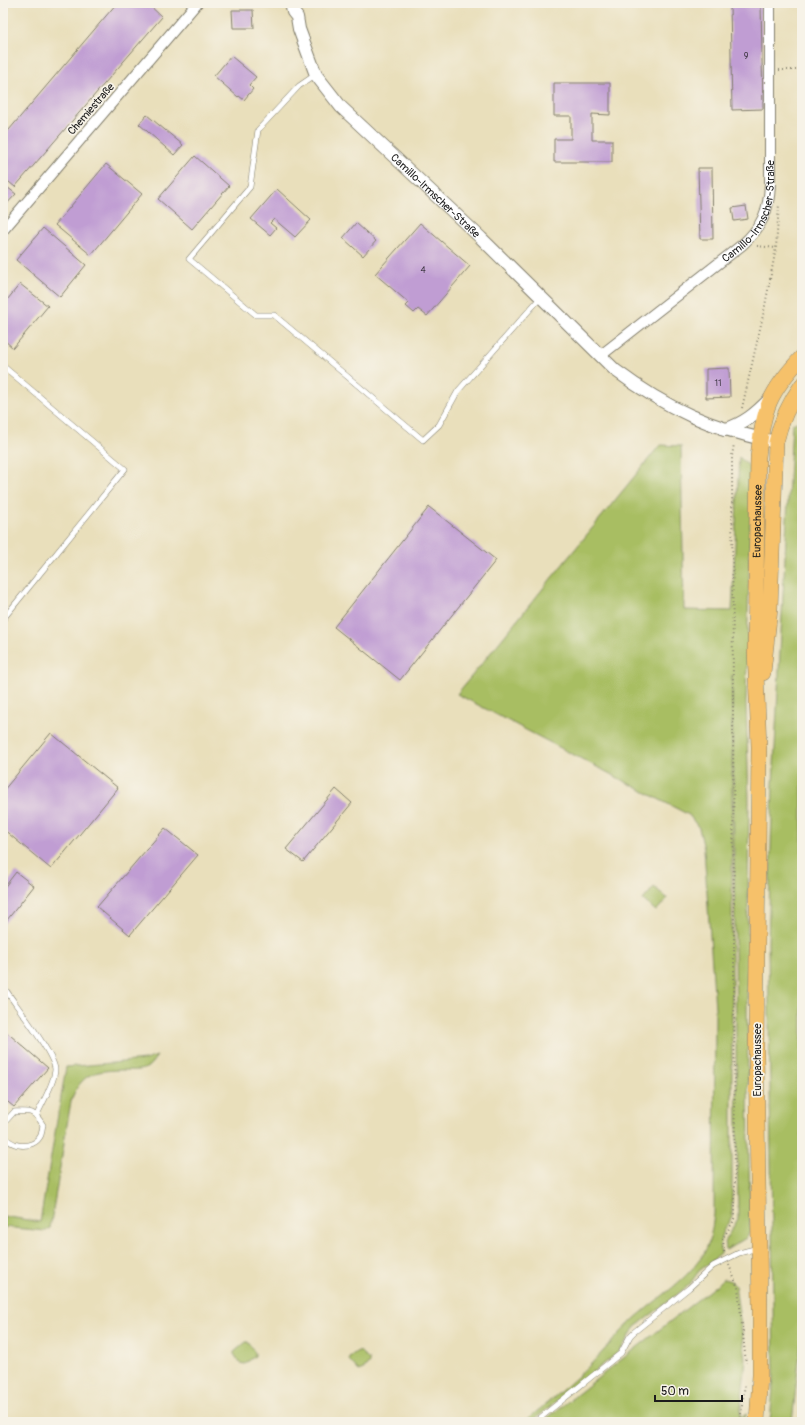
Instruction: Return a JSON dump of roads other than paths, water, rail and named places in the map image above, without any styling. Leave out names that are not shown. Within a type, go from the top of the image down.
[{"type":"main road","name":"Europachaussee","points":[[757,1422],[760,1375],[756,1059],[758,697],[755,648],[758,464],[760,439],[765,413],[770,399],[785,376],[802,357]]},
{"type":"main road","name":"Europachaussee","points":[[758,697],[764,666],[770,609],[776,442],[788,405],[802,385]]},
{"type":"street","name":"Chemiestraße","points":[[3,230],[197,3]]},
{"type":"street","name":"Camillo-Irmscher-Straße","points":[[291,3],[293,12],[297,17]]},
{"type":"street","name":"Camillo-Irmscher-Straße","points":[[299,3],[297,17],[298,29],[316,74],[341,107],[481,238],[600,356],[631,382],[673,408],[702,422],[730,431],[776,442]]},
{"type":"street","name":"Camillo-Irmscher-Straße","points":[[600,356],[742,245],[750,238],[761,223],[768,207],[770,196],[770,3]]},
{"type":"street","points":[[730,431],[750,418],[770,399]]},
{"type":"lane","points":[[316,74],[299,86],[258,130],[250,187],[189,260],[256,315],[274,315],[423,440],[439,425],[458,391],[541,297]]},
{"type":"lane","points":[[3,366],[125,469],[3,618]]},
{"type":"lane","points":[[3,986],[50,1055],[55,1070],[37,1115]]},
{"type":"lane","points":[[3,1124],[14,1112],[27,1111],[37,1115],[43,1125],[41,1136],[34,1143],[23,1146],[10,1143],[3,1134]]},
{"type":"lane","points":[[535,1422],[621,1353],[630,1336],[634,1332],[689,1288],[713,1266],[739,1253],[759,1248]]}]
